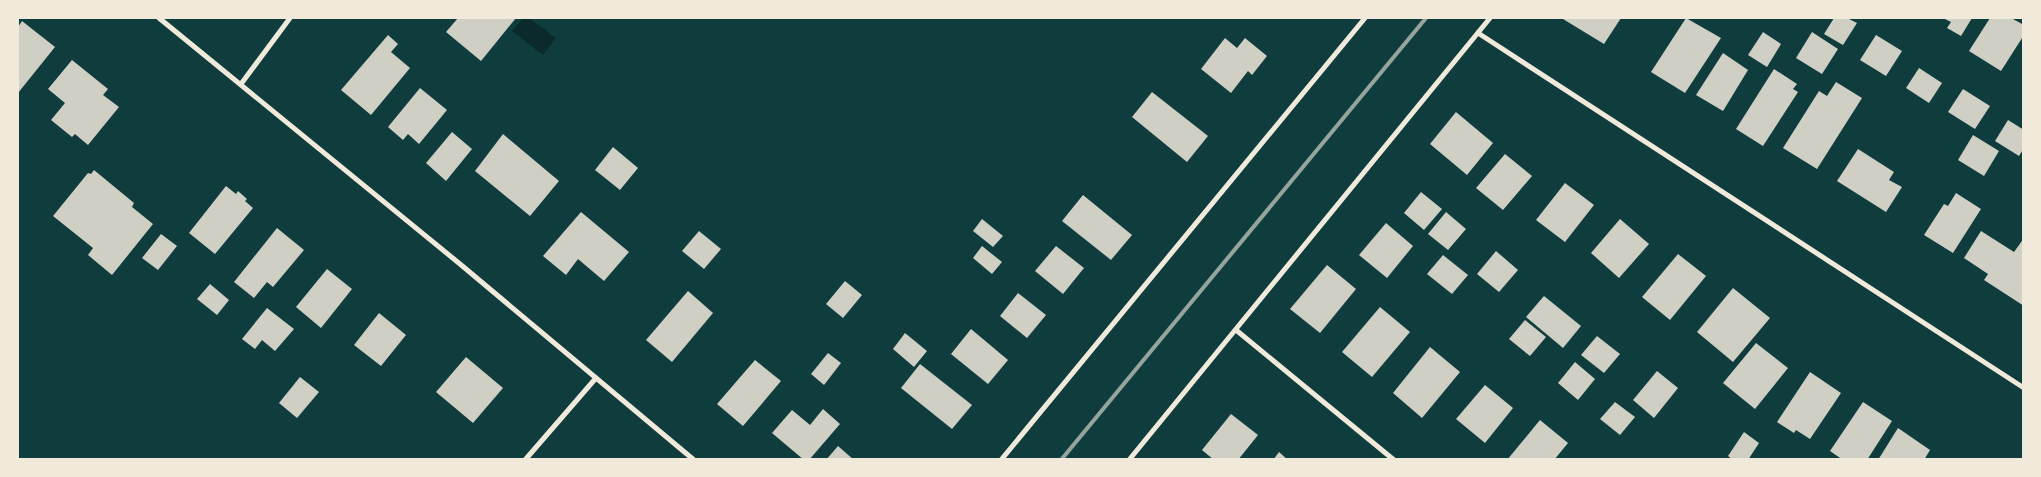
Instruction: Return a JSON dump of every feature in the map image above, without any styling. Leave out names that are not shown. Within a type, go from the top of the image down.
[{"type":"street","points":[[159,18],[694,460]]},
{"type":"street","points":[[241,84],[290,18]]},
{"type":"street","points":[[1001,460],[1365,18]]},
{"type":"street","points":[[1129,460],[1490,18]]},
{"type":"street","points":[[1478,33],[2024,388]]},
{"type":"street","points":[[1236,330],[1394,460]]},
{"type":"street","points":[[525,460],[596,378]]},
{"type":"water","points":[[523,18],[529,18],[556,38],[543,55],[512,31]]},
{"type":"building","points":[[458,18],[516,18],[481,61],[446,32]]},
{"type":"building","points":[[1564,18],[1621,18],[1604,44]]},
{"type":"building","points":[[1686,18],[1721,38],[1685,93],[1651,72]]},
{"type":"building","points":[[1834,18],[1847,18],[1857,23],[1843,45],[1824,34]]},
{"type":"building","points":[[1943,18],[1972,18],[1961,36],[1947,28],[1951,22]]},
{"type":"building","points":[[1990,18],[2011,18],[2024,25],[2024,35],[2001,71],[1969,51]]},
{"type":"building","points":[[22,21],[55,47],[18,93],[18,27]]},
{"type":"building","points":[[1763,32],[1781,44],[1767,67],[1748,55]]},
{"type":"building","points":[[1812,32],[1838,49],[1822,74],[1796,58]]},
{"type":"building","points":[[388,35],[398,44],[391,52],[410,68],[371,115],[341,90]]},
{"type":"building","points":[[1876,35],[1902,51],[1886,76],[1860,60]]},
{"type":"building","points":[[1225,38],[1237,48],[1245,38],[1267,56],[1252,75],[1248,71],[1231,93],[1201,69]]},
{"type":"building","points":[[1723,53],[1748,70],[1723,111],[1696,95]]},
{"type":"building","points":[[72,60],[108,89],[103,95],[119,107],[88,145],[75,134],[72,137],[51,120],[65,103],[48,89]]},
{"type":"building","points":[[1919,68],[1942,83],[1929,103],[1906,88]]},
{"type":"building","points":[[1774,69],[1797,84],[1793,89],[1798,92],[1763,146],[1736,129]]},
{"type":"building","points":[[1836,82],[1862,98],[1817,169],[1783,148],[1819,91],[1827,96]]},
{"type":"building","points":[[420,88],[447,110],[419,144],[408,134],[403,140],[388,127]]},
{"type":"building","points":[[1963,89],[1990,106],[1975,129],[1948,112]]},
{"type":"building","points":[[1152,92],[1208,136],[1187,162],[1132,117]]},
{"type":"building","points":[[1456,112],[1493,143],[1467,175],[1430,144]]},
{"type":"building","points":[[2008,120],[2024,130],[2024,148],[2019,156],[1995,141]]},
{"type":"building","points":[[452,132],[472,149],[446,181],[426,163]]},
{"type":"building","points":[[503,134],[559,181],[530,216],[475,171]]},
{"type":"building","points":[[1973,135],[1999,151],[1984,176],[1958,160]]},
{"type":"building","points":[[613,147],[638,168],[620,190],[595,170]]},
{"type":"building","points":[[1858,149],[1894,172],[1889,180],[1902,187],[1886,212],[1837,181]]},
{"type":"building","points":[[1505,154],[1532,176],[1503,210],[1476,188]]},
{"type":"building","points":[[94,170],[134,203],[132,207],[153,224],[112,275],[88,255],[93,248],[53,216],[88,173],[91,174]]},
{"type":"building","points":[[1565,183],[1594,205],[1565,242],[1536,220]]},
{"type":"building","points":[[226,186],[236,194],[238,191],[253,208],[215,254],[189,233]]},
{"type":"building","points":[[1421,192],[1442,209],[1424,230],[1404,213]]},
{"type":"building","points":[[1956,193],[1981,209],[1953,253],[1924,235],[1944,204],[1948,206]]},
{"type":"building","points":[[1083,195],[1132,235],[1111,260],[1062,221]]},
{"type":"building","points":[[581,212],[629,252],[604,281],[578,259],[566,275],[543,256]]},
{"type":"building","points":[[1446,212],[1466,229],[1448,250],[1428,234]]},
{"type":"building","points":[[982,219],[1003,236],[993,247],[973,231]]},
{"type":"building","points":[[1620,219],[1649,244],[1619,278],[1591,253]]},
{"type":"building","points":[[1386,223],[1413,246],[1387,278],[1359,255]]},
{"type":"building","points":[[277,228],[304,250],[273,287],[267,282],[254,298],[234,282]]},
{"type":"building","points":[[699,231],[721,249],[704,269],[682,251]]},
{"type":"building","points":[[1981,231],[2014,252],[2024,238],[2024,306],[1984,280],[1988,274],[1964,258]]},
{"type":"building","points":[[161,234],[177,246],[158,270],[142,258]]},
{"type":"building","points":[[982,246],[1002,262],[992,274],[973,258]]},
{"type":"building","points":[[1056,246],[1084,268],[1063,294],[1035,271]]},
{"type":"building","points":[[1496,251],[1518,270],[1499,292],[1477,274]]},
{"type":"building","points":[[1678,254],[1706,276],[1670,320],[1642,297]]},
{"type":"building","points":[[1443,255],[1468,275],[1452,294],[1427,274]]},
{"type":"building","points":[[1327,265],[1356,289],[1320,333],[1290,309]]},
{"type":"building","points":[[327,269],[352,289],[321,328],[296,307]]},
{"type":"building","points":[[845,281],[862,295],[843,318],[826,304]]},
{"type":"building","points":[[210,284],[229,300],[217,315],[197,299]]},
{"type":"building","points":[[1733,288],[1770,318],[1733,362],[1697,332]]},
{"type":"building","points":[[688,291],[713,313],[672,362],[646,340]]},
{"type":"building","points":[[1018,293],[1046,315],[1027,338],[1000,316]]},
{"type":"building","points":[[1544,296],[1581,326],[1563,348],[1526,317]]},
{"type":"building","points":[[1380,307],[1410,332],[1372,377],[1342,352]]},
{"type":"building","points":[[267,308],[294,329],[275,351],[262,340],[255,349],[242,339]]},
{"type":"building","points":[[379,313],[406,335],[381,366],[354,345]]},
{"type":"building","points":[[1525,320],[1546,337],[1530,356],[1509,339]]},
{"type":"building","points":[[971,329],[1008,360],[988,384],[951,354]]},
{"type":"building","points":[[905,333],[927,351],[914,367],[893,349]]},
{"type":"building","points":[[1597,336],[1620,354],[1604,373],[1581,355]]},
{"type":"building","points":[[1756,343],[1788,368],[1755,409],[1723,383]]},
{"type":"building","points":[[1430,347],[1460,372],[1422,418],[1393,393]]},
{"type":"building","points":[[828,353],[841,363],[824,385],[811,374]]},
{"type":"building","points":[[466,357],[503,388],[473,423],[436,392]]},
{"type":"building","points":[[755,360],[781,381],[743,426],[717,404]]},
{"type":"building","points":[[1575,362],[1595,379],[1578,400],[1558,383]]},
{"type":"building","points":[[920,364],[972,405],[952,429],[901,388]]},
{"type":"building","points":[[1657,371],[1678,388],[1654,418],[1633,400]]},
{"type":"building","points":[[1810,372],[1841,393],[1810,439],[1796,430],[1794,433],[1777,422]]},
{"type":"building","points":[[300,377],[319,392],[297,418],[279,403]]},
{"type":"building","points":[[1485,385],[1513,408],[1485,443],[1456,419]]},
{"type":"building","points":[[1615,402],[1635,417],[1620,435],[1600,419]]},
{"type":"building","points":[[1863,402],[1892,421],[1867,460],[1843,460],[1830,451]]},
{"type":"building","points":[[823,409],[840,424],[809,460],[804,460],[772,433],[792,410],[810,425]]},
{"type":"building","points":[[1231,414],[1258,435],[1238,460],[1214,460],[1202,450]]},
{"type":"building","points":[[1540,420],[1568,443],[1554,460],[1507,460]]},
{"type":"building","points":[[1898,428],[1930,450],[1924,460],[1878,460]]},
{"type":"building","points":[[1744,432],[1759,443],[1748,460],[1733,460],[1728,456]]},
{"type":"building","points":[[838,446],[854,460],[826,460]]},
{"type":"building","points":[[1279,452],[1288,460],[1273,460]]},
{"type":"railway","points":[[1061,460],[1426,18]]}]
